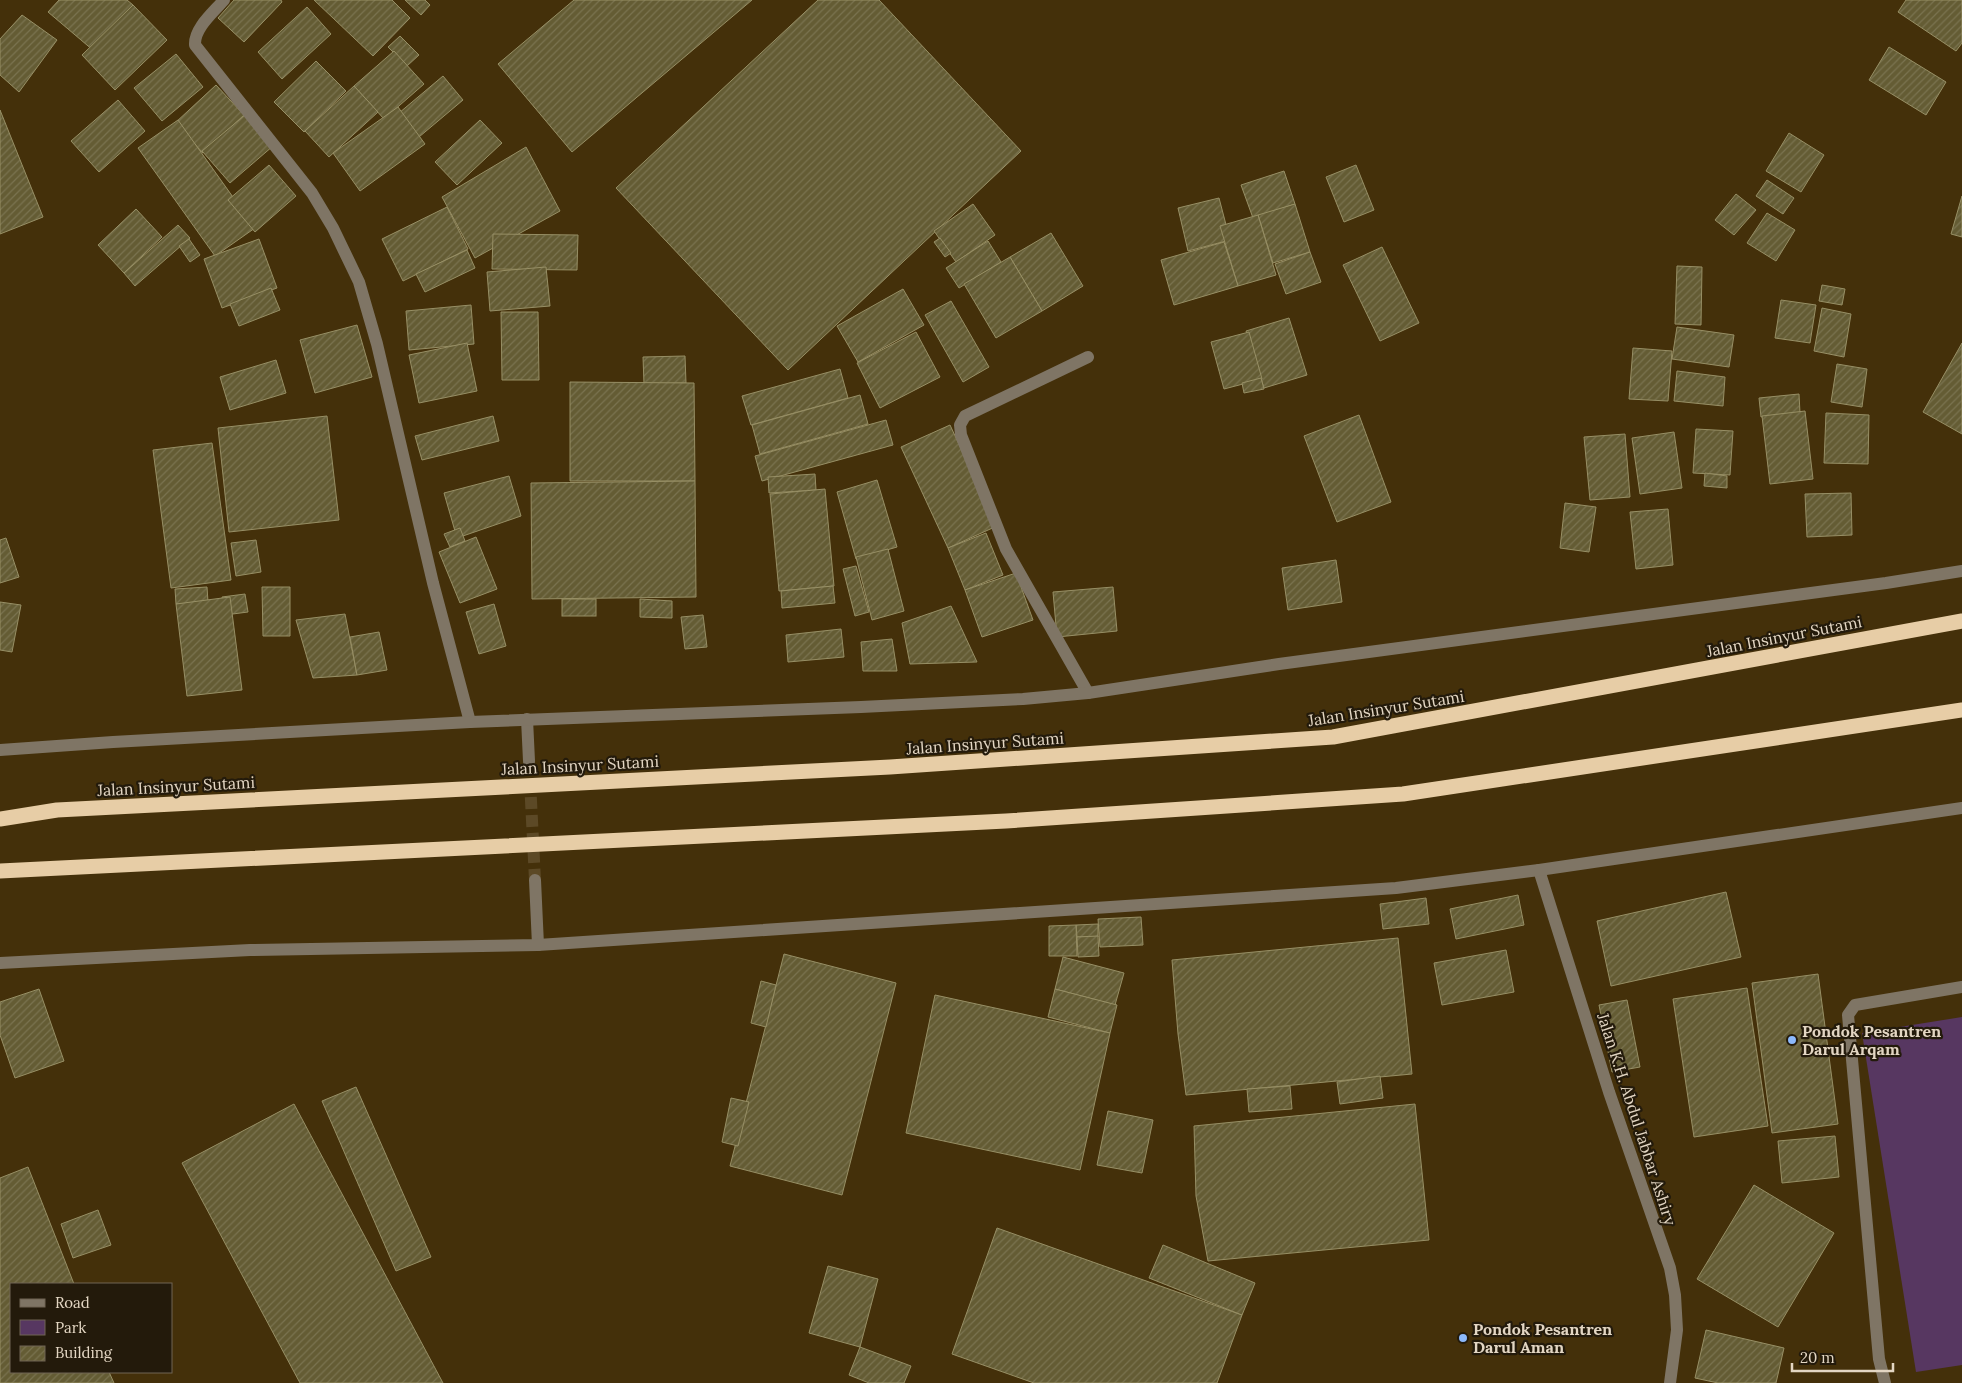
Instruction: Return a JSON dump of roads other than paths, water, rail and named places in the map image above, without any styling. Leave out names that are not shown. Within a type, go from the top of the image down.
[{"type":"highway","name":"Jalan Insinyur Sutami","points":[[0,819],[58,810],[890,767],[1333,738],[1962,620]]},
{"type":"highway","points":[[0,871],[1006,822],[1402,794],[1962,710]]},
{"type":"street","points":[[224,0],[199,30],[194,38],[195,45],[312,193],[333,228],[359,282],[377,344],[433,583],[470,722]]},
{"type":"street","points":[[1088,357],[965,416],[960,425],[961,435],[1006,549],[1088,694]]},
{"type":"street","points":[[0,750],[123,741],[527,719],[861,707],[1088,694],[1288,663],[1886,583],[1962,571]]},
{"type":"street","points":[[527,719],[529,761]]},
{"type":"street","points":[[0,963],[250,950],[538,945],[1386,888],[1539,870],[1962,808]]},
{"type":"street","name":"Jalan K.H. Abdul Jabbar Ashiry","points":[[1539,870],[1609,1092],[1670,1268],[1675,1295],[1677,1330],[1670,1383]]},
{"type":"street","points":[[536,880],[538,945]]},
{"type":"street","points":[[1885,1383],[1879,1359],[1848,1015],[1855,1005],[1962,987]]},
{"type":"tunnel","points":[[529,761],[535,880]]},
{"type":"place","name":"Pondok Pesantren Darul Arqam","points":[[1792,1040]]},
{"type":"place","name":"Pondok Pesantren Darul Aman","points":[[1463,1338]]}]
